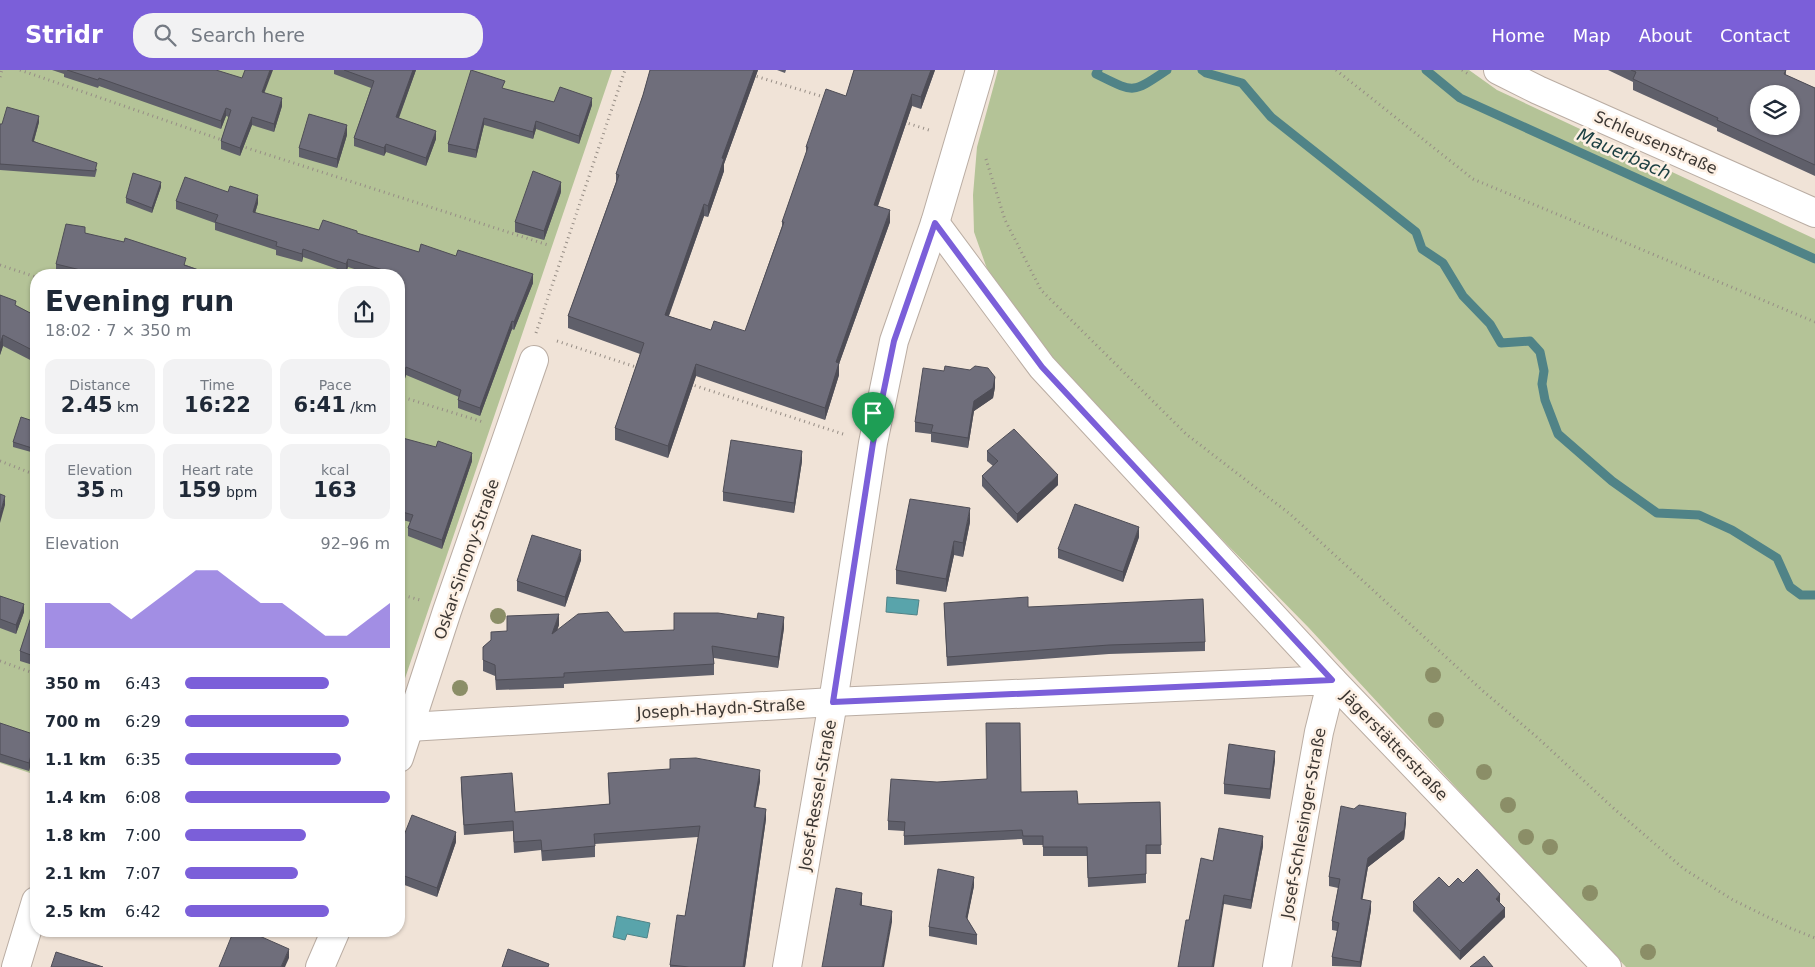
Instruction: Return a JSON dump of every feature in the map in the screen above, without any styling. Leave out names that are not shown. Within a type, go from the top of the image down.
[{"type":"street","name":"Josef-Ressel-Straße","points":[[787,967],[833,702],[873,443],[894,341],[935,223],[980,70]]},
{"type":"street","name":"Schleusenstraße","points":[[1498,70],[1538,90],[1815,213]]},
{"type":"street","name":"Jägerstätterstraße","points":[[935,223],[1042,367],[1332,680],[1606,967]]},
{"type":"street","name":"Oskar-Simony-Straße","points":[[405,739],[447,611],[510,432],[538,344]]},
{"type":"street","name":"Joseph-Haydn-Straße","points":[[409,727],[833,702],[1332,680]]},
{"type":"street","name":"Josef-Schlesinger-Straße","points":[[1277,967],[1319,732],[1332,680]]},
{"type":"street","points":[[16,967],[30,921]]},
{"type":"street","points":[[320,967],[333,937]]},
{"type":"path","points":[[0,77],[2,70]]},
{"type":"path","points":[[20,70],[230,143]]},
{"type":"path","points":[[538,344],[624,70]]},
{"type":"path","points":[[1336,70],[1473,179],[1815,322]]},
{"type":"path","points":[[746,73],[830,99]]},
{"type":"path","points":[[904,122],[959,140]]},
{"type":"path","points":[[239,146],[548,245]]},
{"type":"path","points":[[985,158],[1005,220],[1041,290],[1186,434],[1290,514],[1476,684],[1684,869],[1733,900],[1815,938]]},
{"type":"path","points":[[0,265],[30,276]]},
{"type":"path","points":[[554,340],[648,370]]},
{"type":"path","points":[[686,383],[873,443]]},
{"type":"path","points":[[405,398],[492,424],[510,432]]},
{"type":"path","points":[[0,461],[30,473]]},
{"type":"path","points":[[0,661],[30,672]]},
{"type":"green space","points":[[0,70],[612,70],[405,678],[405,269],[30,269],[30,773],[0,763]]},
{"type":"green space","points":[[998,70],[1469,70],[1497,90],[1815,239],[1815,967],[1626,967],[1474,807],[1309,628],[1103,418],[1000,297],[974,232],[973,195],[977,147]]},
{"type":"water","points":[[887,597],[919,600],[917,615],[886,612]]},
{"type":"water","points":[[617,916],[650,923],[647,938],[627,934],[625,940],[613,937]]},
{"type":"building","points":[[67,70],[216,70],[242,78],[245,70],[270,70],[262,92],[282,98],[274,124],[252,117],[240,148],[221,141],[231,110],[226,108],[221,121],[99,78],[98,80]]},
{"type":"building","points":[[344,70],[413,70],[396,117],[436,131],[426,158],[386,144],[384,148],[354,138],[374,81]]},
{"type":"building","points":[[471,70],[505,81],[502,88],[554,102],[560,87],[592,98],[579,136],[536,121],[533,132],[484,118],[476,150],[448,144]]},
{"type":"building","points":[[650,70],[754,70],[722,158],[724,159],[708,206],[704,204],[665,315],[711,330],[714,321],[745,331],[784,222],[782,222],[826,89],[846,96],[854,70],[931,70],[921,97],[912,94],[874,205],[890,210],[836,362],[839,363],[825,408],[696,364],[668,446],[615,428],[644,343],[568,316],[619,175],[616,174]]},
{"type":"building","points":[[1631,70],[1786,70],[1784,74],[1815,88],[1815,165],[1717,120],[1718,118],[1633,79],[1636,72]]},
{"type":"building","points":[[7,107],[39,116],[32,141],[97,163],[95,171],[0,164],[0,124],[2,124]]},
{"type":"building","points":[[309,114],[347,125],[337,159],[299,148]]},
{"type":"building","points":[[533,171],[561,182],[544,231],[515,222]]},
{"type":"building","points":[[133,173],[161,182],[152,208],[126,198]]},
{"type":"building","points":[[185,177],[228,192],[230,186],[258,195],[253,212],[319,230],[323,220],[357,231],[357,233],[419,252],[421,244],[456,256],[458,250],[533,274],[514,322],[512,321],[480,408],[458,400],[461,390],[406,367],[405,370],[405,269],[380,269],[348,259],[346,264],[303,249],[302,254],[276,246],[277,242],[215,222],[218,215],[176,201]]},
{"type":"building","points":[[66,224],[85,227],[85,233],[124,242],[125,238],[186,258],[184,265],[196,269],[76,269],[56,264]]},
{"type":"building","points":[[0,295],[16,301],[15,305],[30,313],[30,349],[3,335],[0,344]]},
{"type":"building","points":[[945,366],[970,370],[975,366],[988,368],[995,377],[993,388],[974,401],[968,438],[931,432],[933,425],[915,422],[923,368],[944,371]]},
{"type":"building","points":[[21,417],[30,420],[30,447],[13,442]]},
{"type":"building","points":[[1014,429],[1058,475],[1017,514],[982,476],[998,461],[987,451]]},
{"type":"building","points":[[405,439],[436,447],[438,441],[472,453],[442,540],[408,528],[413,515],[405,513]]},
{"type":"building","points":[[731,440],[802,451],[794,503],[723,492]]},
{"type":"building","points":[[0,494],[5,496],[0,514]]},
{"type":"building","points":[[910,499],[970,508],[963,543],[954,541],[946,579],[896,570]]},
{"type":"building","points":[[1075,504],[1139,527],[1123,572],[1058,549]]},
{"type":"building","points":[[532,535],[581,550],[565,597],[517,581]]},
{"type":"building","points":[[0,596],[24,604],[16,625],[0,619]]},
{"type":"building","points":[[1028,597],[1028,607],[1203,599],[1205,642],[1109,645],[947,657],[944,603]]},
{"type":"building","points":[[608,612],[624,632],[674,630],[674,613],[718,613],[757,619],[758,613],[784,617],[778,657],[712,646],[714,664],[564,673],[564,677],[496,680],[495,665],[483,660],[483,647],[491,640],[491,632],[507,631],[507,616],[559,614],[552,634],[578,614]]},
{"type":"building","points":[[30,620],[30,655],[20,651]]},
{"type":"building","points":[[0,723],[30,733],[29,763],[0,754]]},
{"type":"building","points":[[986,723],[1020,723],[1021,792],[1077,791],[1078,804],[1160,802],[1161,845],[1146,845],[1146,874],[1088,878],[1087,847],[1043,847],[1043,836],[1023,836],[1022,830],[904,836],[905,822],[888,821],[891,779],[937,782],[987,779]]},
{"type":"building","points":[[1229,744],[1275,751],[1270,789],[1224,784]]},
{"type":"building","points":[[696,758],[760,770],[754,807],[766,809],[743,967],[670,965],[677,915],[685,916],[700,826],[594,834],[595,846],[542,851],[541,840],[514,842],[513,821],[464,825],[461,777],[512,773],[515,812],[610,804],[608,773],[670,769],[670,759]]},
{"type":"building","points":[[1359,805],[1406,813],[1404,830],[1368,858],[1361,899],[1371,901],[1360,962],[1332,957],[1339,923],[1332,921],[1340,879],[1329,877],[1341,806],[1354,809]]},
{"type":"building","points":[[412,815],[456,832],[437,888],[405,876],[405,833]]},
{"type":"building","points":[[1219,828],[1263,836],[1251,900],[1224,895],[1212,967],[1178,967],[1186,920],[1189,920],[1201,858],[1213,861]]},
{"type":"building","points":[[938,869],[974,877],[966,917],[977,935],[929,927]]},
{"type":"building","points":[[1477,869],[1500,894],[1496,899],[1505,908],[1460,951],[1413,902],[1439,877],[1449,887],[1458,878],[1463,883]]},
{"type":"building","points":[[836,888],[862,893],[860,905],[892,911],[882,967],[822,967]]},
{"type":"building","points":[[231,937],[262,937],[289,949],[281,967],[219,967]]},
{"type":"building","points":[[508,949],[549,964],[548,967],[502,967]]},
{"type":"building","points":[[56,952],[103,967],[51,967]]},
{"type":"building","points":[[1484,956],[1493,967],[1470,967]]},
{"type":"waterway","points":[[1098,70],[1096,74],[1118,85],[1133,88],[1139,87],[1167,70]]},
{"type":"waterway","points":[[1202,70],[1206,73],[1242,83],[1271,117],[1416,232],[1422,249],[1443,263],[1463,296],[1490,324],[1501,343],[1530,341],[1540,352],[1544,371],[1542,384],[1545,400],[1558,434],[1612,481],[1657,513],[1699,515],[1732,530],[1777,558],[1790,587],[1801,595],[1815,595]]},
{"type":"waterway","name":"Mauerbach","points":[[1426,70],[1460,98],[1815,259]]},
{"type":"route","points":[[935,223],[1042,367],[1332,680],[833,702],[873,443],[894,341],[935,223]]}]
